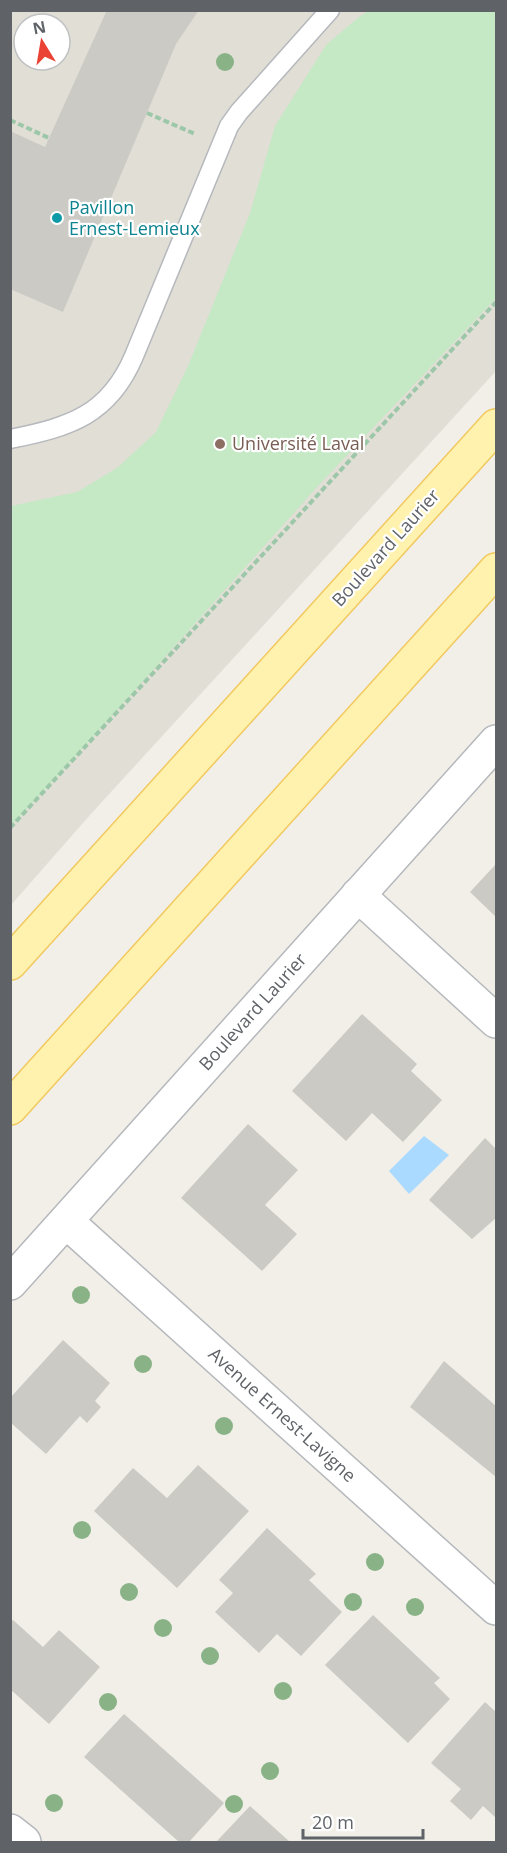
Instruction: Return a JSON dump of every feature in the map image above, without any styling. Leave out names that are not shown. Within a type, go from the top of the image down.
[{"type":"main road","name":"Boulevard Laurier","points":[[17,954],[496,426]]},
{"type":"main road","points":[[10,1108],[496,570]]},
{"type":"street","name":"Boulevard Laurier","points":[[10,1283],[496,742]]},
{"type":"street","points":[[358,895],[496,1021]]},
{"type":"street","name":"Avenue Ernest-Lavigne","points":[[67,1222],[496,1608]]},
{"type":"street","points":[[10,1831],[24,1842]]},
{"type":"lane","points":[[10,439],[47,430],[86,415],[98,408],[121,383],[229,126],[330,10]]},
{"type":"path","points":[[147,113],[221,144]]},
{"type":"path","points":[[10,120],[49,138]]},
{"type":"path","points":[[10,828],[496,303]]},
{"type":"shaded area","name":"Université Laval","points":[[11,11],[496,11],[496,371],[90,815],[11,905]]},
{"type":"green space","points":[[370,10],[496,11],[496,298],[318,486],[11,826],[11,506],[77,492],[117,468],[156,432],[188,366],[250,213],[275,126],[326,45]]},
{"type":"water","points":[[424,1136],[449,1155],[409,1194],[389,1171]]},
{"type":"building","name":"Pavillon Ernest-Lemieux","points":[[107,10],[199,10],[176,44],[63,312],[10,289],[10,131],[45,147]]},
{"type":"building","points":[[496,864],[496,917],[470,892]]},
{"type":"building","points":[[362,1014],[417,1064],[411,1071],[442,1100],[403,1142],[372,1113],[346,1141],[292,1091]]},
{"type":"building","points":[[248,1124],[298,1170],[265,1205],[297,1234],[262,1271],[181,1198]]},
{"type":"building","points":[[485,1138],[496,1149],[496,1218],[472,1239],[429,1200]]},
{"type":"building","points":[[63,1340],[110,1383],[95,1401],[101,1407],[87,1423],[80,1416],[46,1454],[10,1422],[10,1398]]},
{"type":"building","points":[[444,1361],[496,1406],[496,1477],[410,1407]]},
{"type":"building","points":[[198,1465],[249,1511],[177,1588],[94,1511],[133,1468],[167,1498]]},
{"type":"building","points":[[267,1528],[316,1574],[309,1580],[342,1612],[301,1656],[277,1634],[259,1653],[215,1612],[233,1593],[219,1580]]},
{"type":"building","points":[[373,1615],[440,1678],[434,1683],[450,1699],[408,1743],[325,1665]]},
{"type":"building","points":[[13,1620],[43,1647],[59,1630],[100,1667],[49,1724],[10,1689],[10,1623]]},
{"type":"building","points":[[485,1702],[496,1712],[496,1818],[483,1806],[471,1820],[450,1801],[461,1789],[431,1763]]},
{"type":"building","points":[[124,1714],[224,1803],[189,1842],[179,1842],[84,1757]]},
{"type":"building","points":[[250,1806],[290,1842],[216,1842]]},
{"type":"place","name":"Pavillon Ernest-Lemieux","points":[[57,218]]},
{"type":"place","name":"Université Laval","points":[[220,444]]}]
